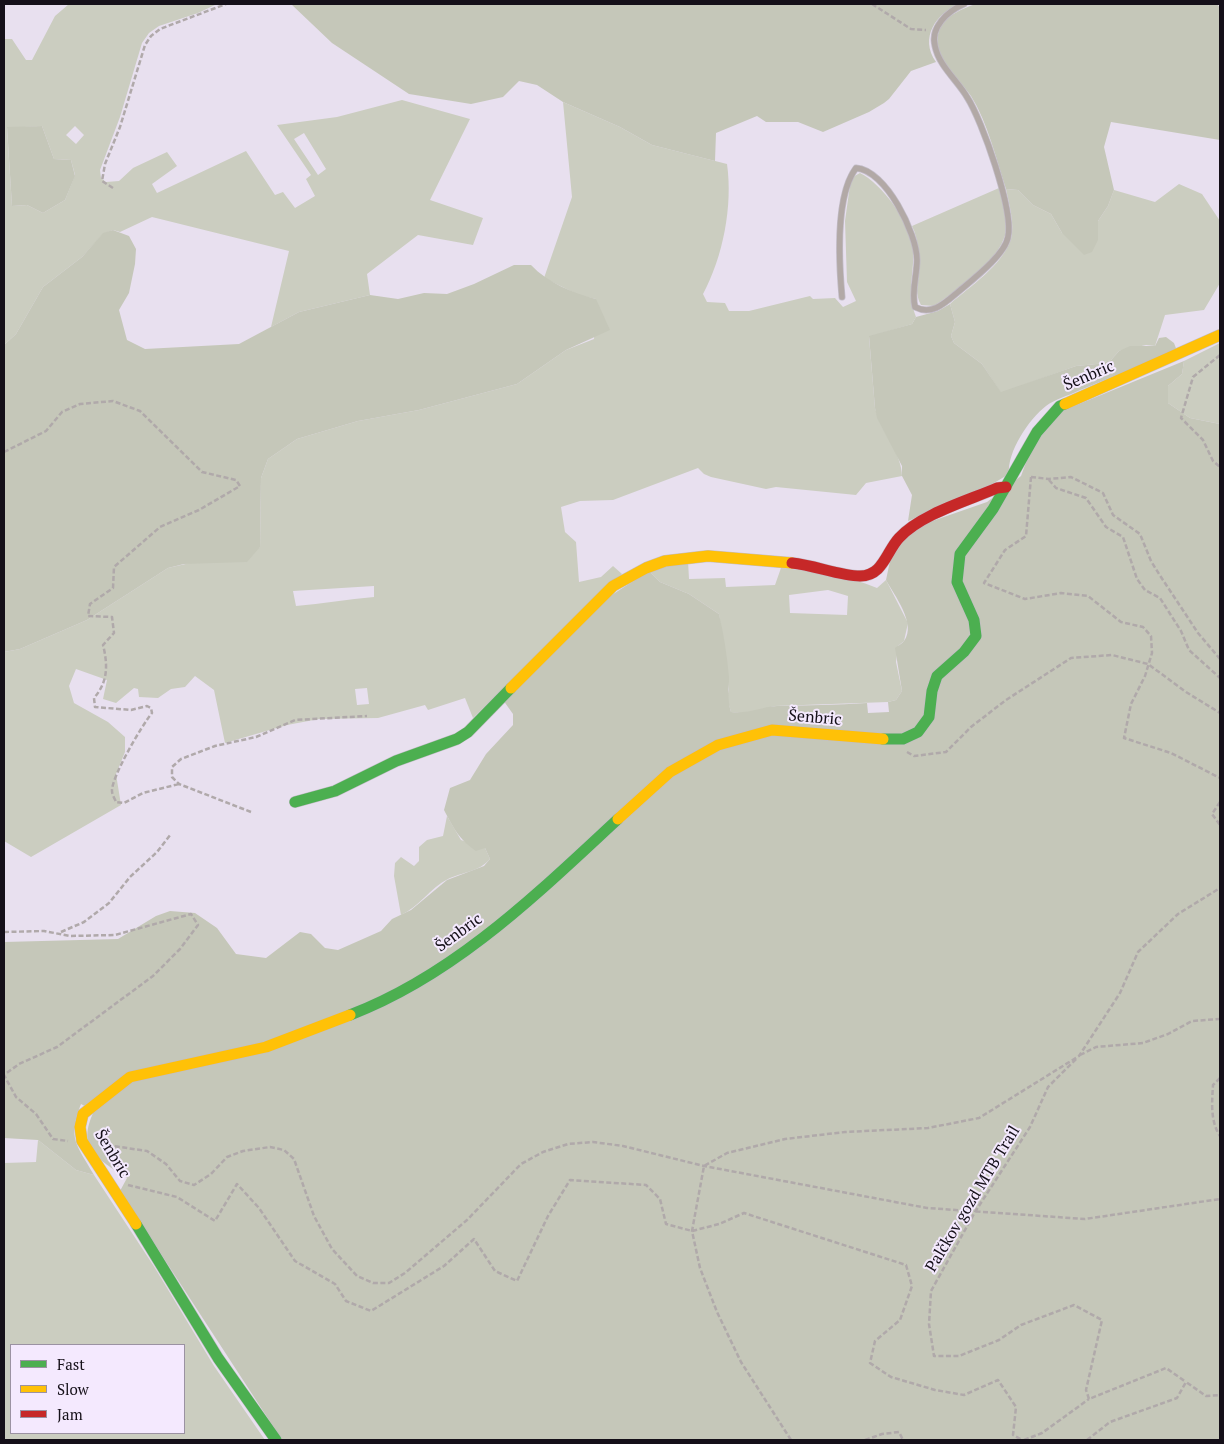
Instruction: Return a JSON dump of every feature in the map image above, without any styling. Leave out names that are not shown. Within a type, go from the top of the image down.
[{"type":"street","name":"Šenbric","points":[[276,1440],[218,1358],[110,1182],[82,1141],[80,1127],[83,1114],[130,1078],[266,1047],[379,1004],[448,962],[517,912],[670,772],[718,745],[772,730],[903,739],[918,732],[929,716],[932,691],[937,676],[964,652],[976,636],[974,620],[957,582],[960,554],[1014,475],[1037,432],[1060,406],[1220,335]]},
{"type":"street","points":[[295,802],[335,791],[396,761],[457,739],[468,732],[613,586],[646,568],[665,561],[708,556],[804,564],[860,576],[872,573],[883,565],[898,538],[916,523],[997,488],[1006,487]]},
{"type":"lane","points":[[842,297],[839,266],[842,219],[850,176],[856,168],[864,169],[874,175],[889,192],[914,241],[917,260],[913,299],[915,307],[923,311],[932,310],[944,304],[995,258],[1008,238],[1009,220],[1004,192],[981,124],[968,98],[940,61],[934,45],[935,31],[952,9],[964,4]]},
{"type":"path","points":[[113,188],[102,181],[105,164],[120,127],[145,45],[151,36],[160,29],[226,4]]},
{"type":"path","points":[[872,4],[912,29],[935,31]]},
{"type":"path","points":[[1220,355],[1194,378],[1180,418],[1203,440],[1213,461],[1220,468]]},
{"type":"path","points":[[4,452],[46,431],[62,412],[80,404],[113,401],[140,411],[202,472],[236,480],[240,486],[199,510],[160,527],[114,567],[113,588],[90,604],[88,616],[112,618],[114,633],[103,645],[107,674],[101,690],[94,698],[95,707],[131,710],[147,706],[152,708],[152,713],[141,726],[114,780],[112,791],[116,802],[124,803],[143,793],[179,784]]},
{"type":"path","points":[[1014,475],[1049,480],[1071,477],[1103,492],[1113,515],[1140,534],[1155,568],[1198,633],[1220,659]]},
{"type":"path","points":[[1031,477],[1026,536],[1005,550],[984,582],[1024,599],[1061,593],[1088,596],[1121,622],[1143,627],[1151,636],[1152,653],[1130,704],[1124,738],[1171,753],[1220,778]]},
{"type":"path","points":[[1049,480],[1056,488],[1086,498],[1106,527],[1123,537],[1137,579],[1145,590],[1160,598],[1181,632],[1188,650],[1220,678]]},
{"type":"path","points":[[885,738],[914,756],[946,752],[971,727],[1006,700],[1071,658],[1112,655],[1148,664],[1186,692],[1220,713]]},
{"type":"path","points":[[251,812],[179,784],[172,776],[172,767],[181,759],[215,746],[256,737],[296,720],[367,716]]},
{"type":"path","points":[[1220,802],[1212,814],[1220,825]]},
{"type":"path","points":[[60,933],[84,922],[109,903],[130,877],[157,852],[171,834]]},
{"type":"path","points":[[704,1166],[727,1153],[785,1139],[845,1132],[928,1128],[979,1118],[1079,1056],[1120,993],[1138,952],[1178,914],[1220,888]]},
{"type":"path","points":[[4,932],[60,933],[70,936],[115,935],[169,922],[191,914],[198,925],[180,949],[153,976],[57,1047],[19,1064],[4,1075],[16,1097],[36,1114],[53,1139],[82,1141],[147,1151],[166,1164],[180,1181],[194,1185],[211,1174],[227,1157],[242,1151],[270,1147],[284,1150],[294,1159],[314,1216],[332,1249],[357,1276],[373,1283],[389,1283],[405,1273],[467,1220],[520,1164],[543,1152],[568,1144],[593,1142],[623,1146],[704,1166],[927,1208],[1085,1219],[1220,1199]]},
{"type":"path","name":"Palčkov gozd MTB Trail","points":[[1089,1399],[1086,1390],[1102,1320],[1074,1305],[1021,1325],[999,1340],[959,1356],[934,1356],[928,1324],[931,1291],[975,1212],[1030,1127],[1048,1087],[1079,1056],[1096,1047],[1142,1043],[1168,1034],[1192,1021],[1220,1018]]},
{"type":"path","points":[[1220,1078],[1213,1085],[1212,1106],[1216,1129],[1220,1136]]},
{"type":"path","points":[[704,1166],[692,1231],[700,1268],[716,1312],[741,1362],[790,1440]]},
{"type":"path","points":[[110,1182],[177,1197],[215,1221],[237,1184],[259,1208],[294,1261],[335,1284],[346,1301],[371,1311],[444,1266],[474,1239],[494,1271],[517,1281],[548,1216],[570,1180],[646,1185],[660,1199],[666,1224],[692,1231],[719,1224],[744,1213],[906,1265],[912,1286],[900,1320],[875,1341],[870,1363],[891,1377],[934,1390],[964,1395],[998,1380],[1016,1407],[1013,1435],[1023,1440],[1042,1433],[1089,1399],[1166,1368],[1206,1396],[1220,1395]]},
{"type":"path","points":[[1087,1440],[1110,1422],[1177,1398],[1186,1382]]},
{"type":"path","points":[[864,1440],[882,1434],[899,1432],[903,1440]]},
{"type":"shaded area","points":[[69,4],[217,4],[198,13],[159,26],[149,33],[142,43],[120,117],[100,170],[101,178],[106,182],[119,181],[133,168],[167,152],[177,166],[152,184],[157,193],[246,151],[275,195],[283,192],[295,208],[315,196],[306,179],[311,175],[277,125],[337,117],[402,100],[470,119],[430,200],[483,218],[473,245],[418,235],[367,274],[370,295],[299,312],[271,327],[289,251],[152,217],[120,232],[113,230],[103,234],[82,257],[43,287],[16,334],[4,345],[4,39],[12,39],[26,60],[32,60],[55,16]],"holes":[[[42,126],[54,159],[71,160],[75,175],[65,200],[43,213],[27,205],[12,206],[7,128]],[[75,126],[84,135],[76,144],[66,135]],[[304,133],[326,169],[318,175],[294,139]]]},
{"type":"shaded area","points":[[291,4],[960,4],[944,13],[933,27],[929,44],[936,62],[911,71],[884,103],[869,112],[823,132],[798,122],[766,122],[757,116],[716,133],[715,161],[652,145],[620,127],[563,102],[537,85],[519,81],[503,97],[471,104],[409,94],[332,43]]},
{"type":"shaded area","points":[[975,4],[1217,4],[1220,8],[1220,140],[1111,122],[1104,147],[1114,190],[1108,206],[1098,221],[1098,240],[1092,252],[1084,255],[1062,233],[1051,214],[1033,205],[1018,190],[1006,189],[987,129],[977,107],[971,96],[948,68],[939,51],[937,43],[940,28],[948,18]]},
{"type":"shaded area","points":[[563,102],[620,127],[652,145],[727,164],[729,197],[725,231],[716,264],[703,294],[707,302],[725,303],[729,311],[749,311],[810,296],[813,299],[835,298],[843,307],[856,301],[847,282],[845,221],[851,178],[860,173],[877,185],[901,216],[911,237],[913,247],[911,290],[916,317],[912,324],[869,337],[875,408],[899,459],[902,476],[866,483],[856,495],[776,487],[766,489],[711,477],[704,474],[698,468],[613,500],[580,501],[561,507],[565,532],[576,542],[579,582],[601,577],[613,566],[622,574],[473,718],[465,698],[428,710],[425,705],[378,718],[319,719],[287,725],[225,743],[214,690],[195,676],[185,687],[171,689],[158,698],[139,697],[138,689],[134,688],[116,703],[103,699],[107,680],[76,669],[69,686],[74,703],[108,722],[125,737],[125,752],[116,774],[121,805],[31,857],[4,841],[4,652],[20,649],[87,620],[168,568],[260,547],[261,478],[268,459],[297,439],[358,421],[419,410],[517,384],[566,350],[594,339],[596,299],[579,295],[544,278],[572,197]],"holes":[[[374,586],[374,597],[296,606],[293,591]],[[367,688],[369,704],[357,705],[355,689]]]},
{"type":"shaded area","points":[[42,126],[54,159],[71,160],[75,176],[65,200],[43,213],[27,205],[12,206],[7,127]]},
{"type":"shaded area","points":[[1179,184],[1202,194],[1220,221],[1220,283],[1204,310],[1165,315],[1155,346],[1146,345],[1119,351],[1111,360],[1097,364],[1076,366],[1001,393],[982,364],[954,343],[951,336],[955,322],[950,304],[993,267],[1007,249],[1011,239],[1012,221],[1006,189],[1018,190],[1033,205],[1051,214],[1062,233],[1098,240],[1098,221],[1108,206],[1114,190],[1155,202]]},
{"type":"shaded area","points":[[999,188],[1006,211],[1007,225],[1004,238],[998,250],[979,272],[956,291],[934,306],[921,305],[917,289],[918,247],[912,226]]},
{"type":"shaded area","points":[[113,230],[129,236],[136,249],[129,293],[119,310],[127,340],[145,349],[239,344],[299,312],[370,295],[398,299],[424,293],[447,294],[474,284],[514,265],[531,265],[545,277],[561,286],[596,299],[610,330],[566,350],[517,384],[419,410],[358,421],[297,439],[268,459],[261,478],[260,547],[247,562],[184,564],[168,568],[87,620],[20,649],[4,652],[4,345],[16,334],[43,287],[82,257],[103,233]]},
{"type":"shaded area","points":[[950,304],[955,322],[951,336],[954,343],[982,364],[1001,392],[1076,366],[1097,364],[1111,360],[1119,351],[1130,346],[1155,346],[1159,338],[1166,337],[1174,343],[1177,351],[1057,399],[1039,412],[1026,427],[1015,446],[1009,465],[1009,474],[984,489],[908,521],[912,495],[902,476],[902,466],[877,418],[869,336],[912,324],[916,317],[938,311]]},
{"type":"shaded area","points":[[1220,343],[1220,424],[1190,418],[1168,403],[1168,386],[1182,374],[1184,361]]},
{"type":"shaded area","points":[[1184,361],[1182,374],[1168,386],[1168,403],[1190,418],[1220,424],[1220,1440],[282,1440],[120,1191],[127,1178],[92,1151],[87,1135],[94,1111],[81,1104],[74,1134],[79,1149],[94,1175],[76,1170],[38,1140],[4,1138],[4,942],[118,939],[156,916],[170,911],[195,913],[217,928],[236,954],[266,958],[300,932],[311,934],[325,948],[338,950],[381,931],[392,919],[411,910],[447,880],[484,866],[490,859],[485,848],[476,851],[470,847],[457,833],[451,823],[444,810],[450,788],[470,780],[486,754],[513,725],[513,714],[503,700],[604,600],[649,571],[660,582],[689,594],[719,614],[729,677],[731,712],[744,712],[777,706],[867,703],[868,713],[889,712],[888,702],[896,700],[902,691],[895,648],[903,642],[908,626],[899,601],[886,580],[890,561],[901,541],[918,526],[987,502],[1021,476],[1032,446],[1062,411]]},
{"type":"shaded area","points":[[688,561],[689,579],[725,578],[726,587],[775,585],[781,568],[830,574],[877,588],[886,580],[908,623],[904,641],[898,646],[896,662],[902,691],[896,700],[888,702],[775,706],[746,713],[731,712],[727,698],[729,689],[719,614],[689,594],[660,582],[649,571]],"holes":[[[828,590],[848,596],[847,615],[790,613],[789,595]]]},
{"type":"shaded area","points":[[447,816],[461,840],[485,848],[490,859],[481,867],[448,879],[401,915],[394,876],[395,863],[401,857],[414,866],[419,861],[419,847],[427,840],[443,836]]},
{"type":"shaded area","points":[[38,1140],[76,1170],[94,1175],[155,1268],[214,1366],[265,1440],[4,1440],[4,1163],[36,1162]]},
{"type":"traffic: fast","points":[[883,739],[903,739],[918,732],[929,717],[932,691],[937,676],[964,652],[976,636],[974,620],[957,582],[960,554],[993,509],[1037,432],[1060,406],[1065,404]]},
{"type":"traffic: fast","points":[[295,802],[335,791],[396,761],[457,739],[468,732],[511,688]]},
{"type":"traffic: fast","points":[[350,1015],[388,998],[425,978],[460,955],[526,903],[618,819]]},
{"type":"traffic: fast","points":[[136,1224],[218,1358],[276,1440]]},
{"type":"traffic: slow","points":[[1065,404],[1220,335]]},
{"type":"traffic: slow","points":[[511,688],[613,586],[646,568],[665,561],[708,556],[792,563]]},
{"type":"traffic: slow","points":[[618,819],[670,772],[718,745],[772,730],[883,739]]},
{"type":"traffic: slow","points":[[136,1224],[82,1141],[80,1127],[83,1114],[130,1077],[266,1047],[350,1015]]},
{"type":"traffic: jam","points":[[792,563],[844,574],[868,575],[879,568],[899,538],[908,529],[932,515],[959,503],[997,488],[1006,487]]}]
